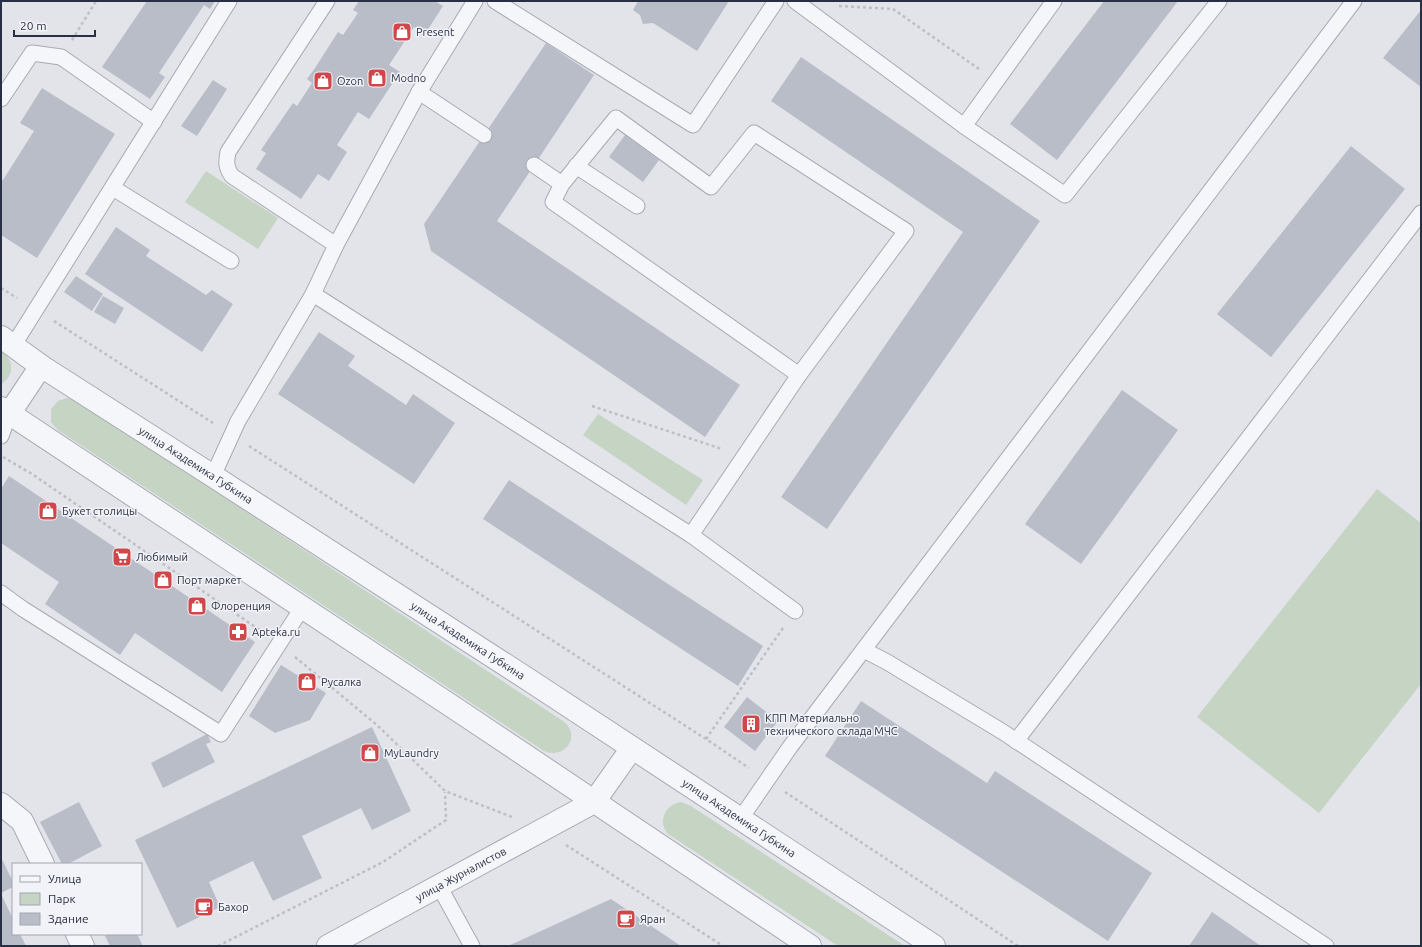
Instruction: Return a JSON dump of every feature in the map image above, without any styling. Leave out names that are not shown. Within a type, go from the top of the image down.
[{"type":"street","name":"улица Академика Губкина","points":[[7,342],[41,366],[741,818],[934,946]]},
{"type":"street","points":[[41,366],[5,411],[805,944]]},
{"type":"street","points":[[594,802],[632,748]]},
{"type":"street","name":"улица Журналистов","points":[[328,946],[594,802]]},
{"type":"street","points":[[1,804],[22,821],[43,863]]},
{"type":"street","points":[[78,935],[83,946]]},
{"type":"lane","points":[[7,342],[36,310],[229,1]]},
{"type":"lane","points":[[327,1],[228,152],[226,164],[232,176],[336,244]]},
{"type":"lane","points":[[213,476],[238,420],[313,294],[336,244],[419,92],[475,1]]},
{"type":"lane","points":[[495,1],[693,125],[776,1]]},
{"type":"lane","points":[[964,126],[1054,1]]},
{"type":"lane","points":[[796,2],[964,126],[1065,196],[1219,1]]},
{"type":"lane","points":[[741,818],[766,780],[1354,1]]},
{"type":"lane","points":[[1,99],[32,53],[61,57],[154,122]]},
{"type":"lane","points":[[419,92],[484,135]]},
{"type":"lane","points":[[691,535],[799,375],[906,231],[754,133],[711,187],[616,118],[562,184],[553,202],[799,375]]},
{"type":"lane","points":[[534,165],[562,184]]},
{"type":"lane","points":[[576,166],[637,206]]},
{"type":"lane","points":[[113,188],[231,261]]},
{"type":"lane","points":[[1016,741],[1421,213]]},
{"type":"lane","points":[[313,294],[691,535],[795,611]]},
{"type":"lane","points":[[1,436],[5,411]]},
{"type":"lane","points":[[1,593],[22,609],[221,734],[302,608]]},
{"type":"lane","points":[[864,650],[887,662],[1016,741],[1326,946]]},
{"type":"lane","points":[[439,886],[472,946]]},
{"type":"path","points":[[61,57],[96,1]]},
{"type":"path","points":[[796,2],[893,9],[996,81]]},
{"type":"path","points":[[1,288],[706,739],[1018,946]]},
{"type":"path","points":[[592,406],[715,446]]},
{"type":"path","points":[[1,456],[32,474],[280,644],[377,725],[445,791],[543,830],[722,946]]},
{"type":"path","points":[[706,739],[795,611]]},
{"type":"path","points":[[218,946],[383,862],[446,820],[445,791]]},
{"type":"green space","points":[[206,171],[278,218],[258,249],[185,202]]},
{"type":"green space","points":[[1,351],[8,358],[11,372],[6,381],[1,384]]},
{"type":"green space","points":[[67,398],[77,400],[563,721],[571,733],[571,739],[568,745],[558,752],[552,753],[544,751],[58,430],[51,422],[51,409],[58,401]]},
{"type":"green space","points":[[598,414],[703,480],[686,505],[583,435]]},
{"type":"green space","points":[[1377,489],[1421,523],[1421,684],[1319,813],[1197,717]]},
{"type":"green space","points":[[681,802],[691,806],[905,946],[838,946],[668,834],[663,824],[664,814],[671,806]]},
{"type":"building","points":[[147,1],[215,1],[210,9],[204,5],[200,11],[159,73],[165,77],[150,99],[102,67]]},
{"type":"building","points":[[359,1],[435,1],[443,6],[425,34],[414,27],[389,65],[400,72],[369,119],[358,112],[337,145],[347,152],[329,181],[318,174],[301,199],[256,169],[266,153],[261,150],[293,103],[297,106],[312,83],[307,79],[338,32],[343,35],[358,13],[353,10]]},
{"type":"building","points":[[638,1],[729,1],[697,51],[653,23],[643,24],[640,15],[633,10]]},
{"type":"building","points":[[1104,1],[1178,1],[1057,160],[1010,124]]},
{"type":"building","points":[[1421,10],[1421,87],[1383,58]]},
{"type":"building","points":[[546,43],[594,75],[497,221],[740,385],[705,437],[431,251],[424,224]]},
{"type":"building","points":[[801,57],[1040,221],[827,529],[781,497],[963,232],[771,101]]},
{"type":"building","points":[[213,80],[227,89],[197,136],[181,126]]},
{"type":"building","points":[[42,88],[115,134],[37,258],[1,235],[1,179],[3,180],[34,131],[20,123]]},
{"type":"building","points":[[625,135],[659,160],[643,182],[609,157]]},
{"type":"building","points":[[1351,146],[1405,189],[1271,357],[1217,314]]},
{"type":"building","points":[[116,227],[150,250],[146,256],[206,295],[212,290],[233,304],[202,352],[85,274]]},
{"type":"building","points":[[76,276],[103,294],[92,311],[64,292]]},
{"type":"building","points":[[103,296],[124,308],[115,324],[94,312]]},
{"type":"building","points":[[319,332],[355,356],[348,366],[406,405],[413,394],[455,423],[414,484],[278,394]]},
{"type":"building","points":[[1122,390],[1178,430],[1081,564],[1025,524]]},
{"type":"building","points":[[9,476],[255,642],[222,692],[135,633],[120,655],[45,604],[59,582],[1,543],[1,489]]},
{"type":"building","points":[[509,480],[763,646],[738,686],[483,519]]},
{"type":"building","points":[[281,665],[326,693],[310,720],[275,733],[249,716]]},
{"type":"building","name":"КПП Материально технического склада МЧС","points":[[747,697],[778,721],[755,751],[724,727]]},
{"type":"building","points":[[861,701],[987,783],[995,771],[1152,873],[1108,941],[825,756]]},
{"type":"building","points":[[372,727],[411,811],[372,830],[361,808],[302,836],[322,878],[273,901],[253,861],[209,882],[220,907],[177,928],[135,840]]},
{"type":"building","points":[[207,734],[211,742],[206,744],[215,762],[163,788],[151,763]]},
{"type":"building","points":[[79,802],[102,846],[70,863],[61,863],[40,822]]},
{"type":"building","points":[[1,857],[12,880],[12,888],[1,893]]},
{"type":"building","points":[[1,894],[12,917],[12,935],[20,935],[26,946],[1,946]]},
{"type":"building","points":[[611,899],[681,946],[508,946]]},
{"type":"building","points":[[1212,912],[1261,946],[1189,946]]},
{"type":"building","points":[[104,935],[138,935],[143,946],[110,946]]},
{"type":"place","name":"Present","points":[[402,32]]},
{"type":"place","name":"Modno","points":[[377,78]]},
{"type":"place","name":"Ozon","points":[[323,81]]},
{"type":"place","name":"Букет столицы","points":[[48,511]]},
{"type":"place","name":"Любимый","points":[[122,557]]},
{"type":"place","name":"Порт маркет","points":[[163,580]]},
{"type":"place","name":"Флоренция","points":[[197,606]]},
{"type":"place","name":"Apteka.ru","points":[[238,632]]},
{"type":"place","name":"Русалка","points":[[307,682]]},
{"type":"place","name":"КПП Материально технического склада МЧС","points":[[751,724]]},
{"type":"place","name":"MyLaundry","points":[[370,753]]},
{"type":"place","name":"Бахор","points":[[204,907]]},
{"type":"place","name":"Яран","points":[[626,919]]}]
